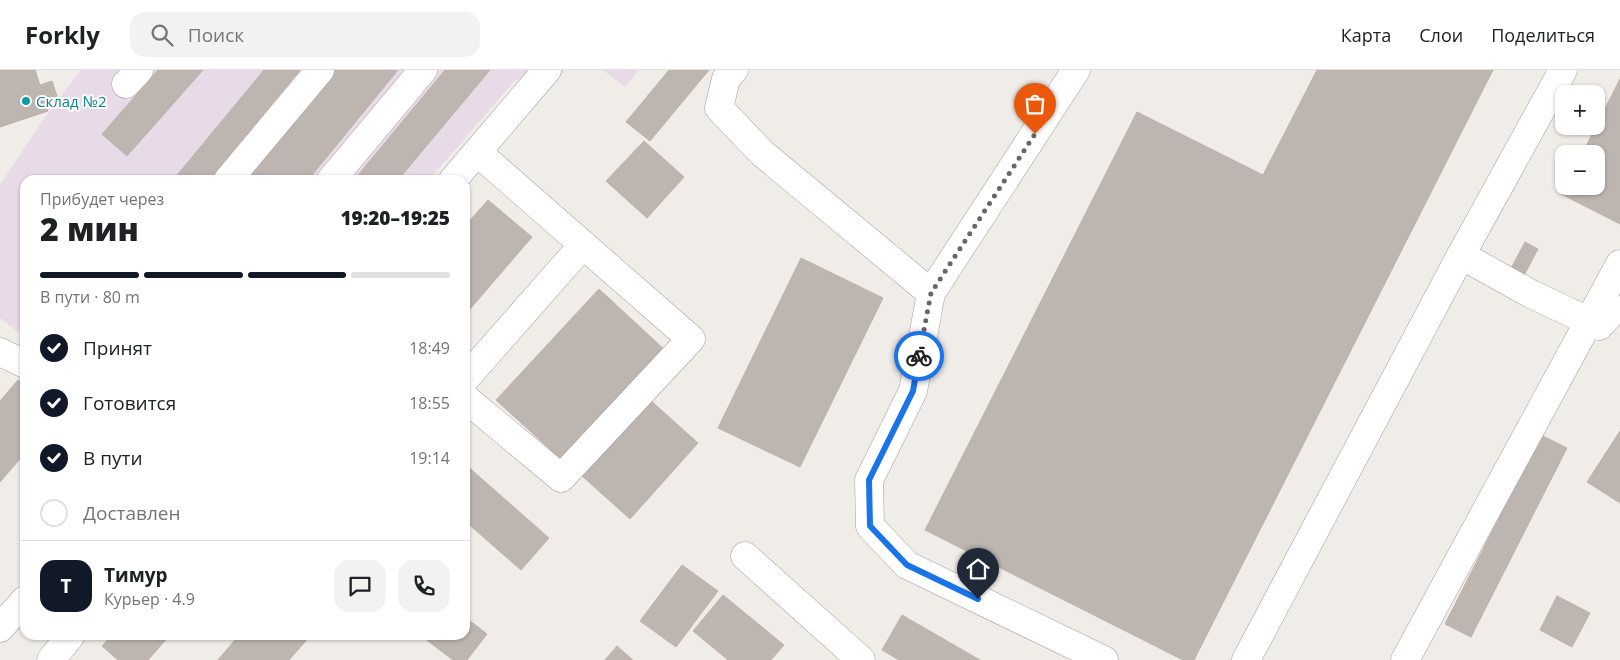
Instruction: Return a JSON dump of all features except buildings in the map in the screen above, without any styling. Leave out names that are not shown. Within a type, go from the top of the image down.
[{"type":"street","points":[[232,175],[320,70]]},
{"type":"street","points":[[335,175],[422,70]]},
{"type":"street","points":[[456,175],[547,70]]},
{"type":"street","points":[[734,70],[726,79],[719,108],[762,153],[931,293]]},
{"type":"street","points":[[1076,70],[931,293],[913,391],[869,480],[870,526],[907,565],[1104,660]]},
{"type":"street","points":[[1246,660],[1461,255],[1562,70]]},
{"type":"street","points":[[470,402],[561,478],[691,339],[477,152]]},
{"type":"street","points":[[470,373],[583,245]]},
{"type":"street","points":[[1461,255],[1530,294],[1599,326],[1612,312],[1620,310]]},
{"type":"street","points":[[1405,660],[1620,264]]},
{"type":"street","points":[[0,352],[20,362]]},
{"type":"street","points":[[745,556],[861,660]]},
{"type":"street","points":[[0,628],[20,606]]},
{"type":"street","points":[[51,660],[67,640]]},
{"type":"shaded area","points":[[81,70],[565,70],[542,97],[516,79],[433,175],[20,175],[20,333],[0,318],[0,185],[43,120]]},
{"type":"shaded area","points":[[603,70],[639,70],[625,87]]},
{"type":"way so far","points":[[919,356],[931,293],[1035,134]]},
{"type":"place","name":"Склад №2","points":[[26,101]]},
{"type":"route","points":[[919,356],[913,391],[869,480],[870,526],[907,565],[978,599]]}]
